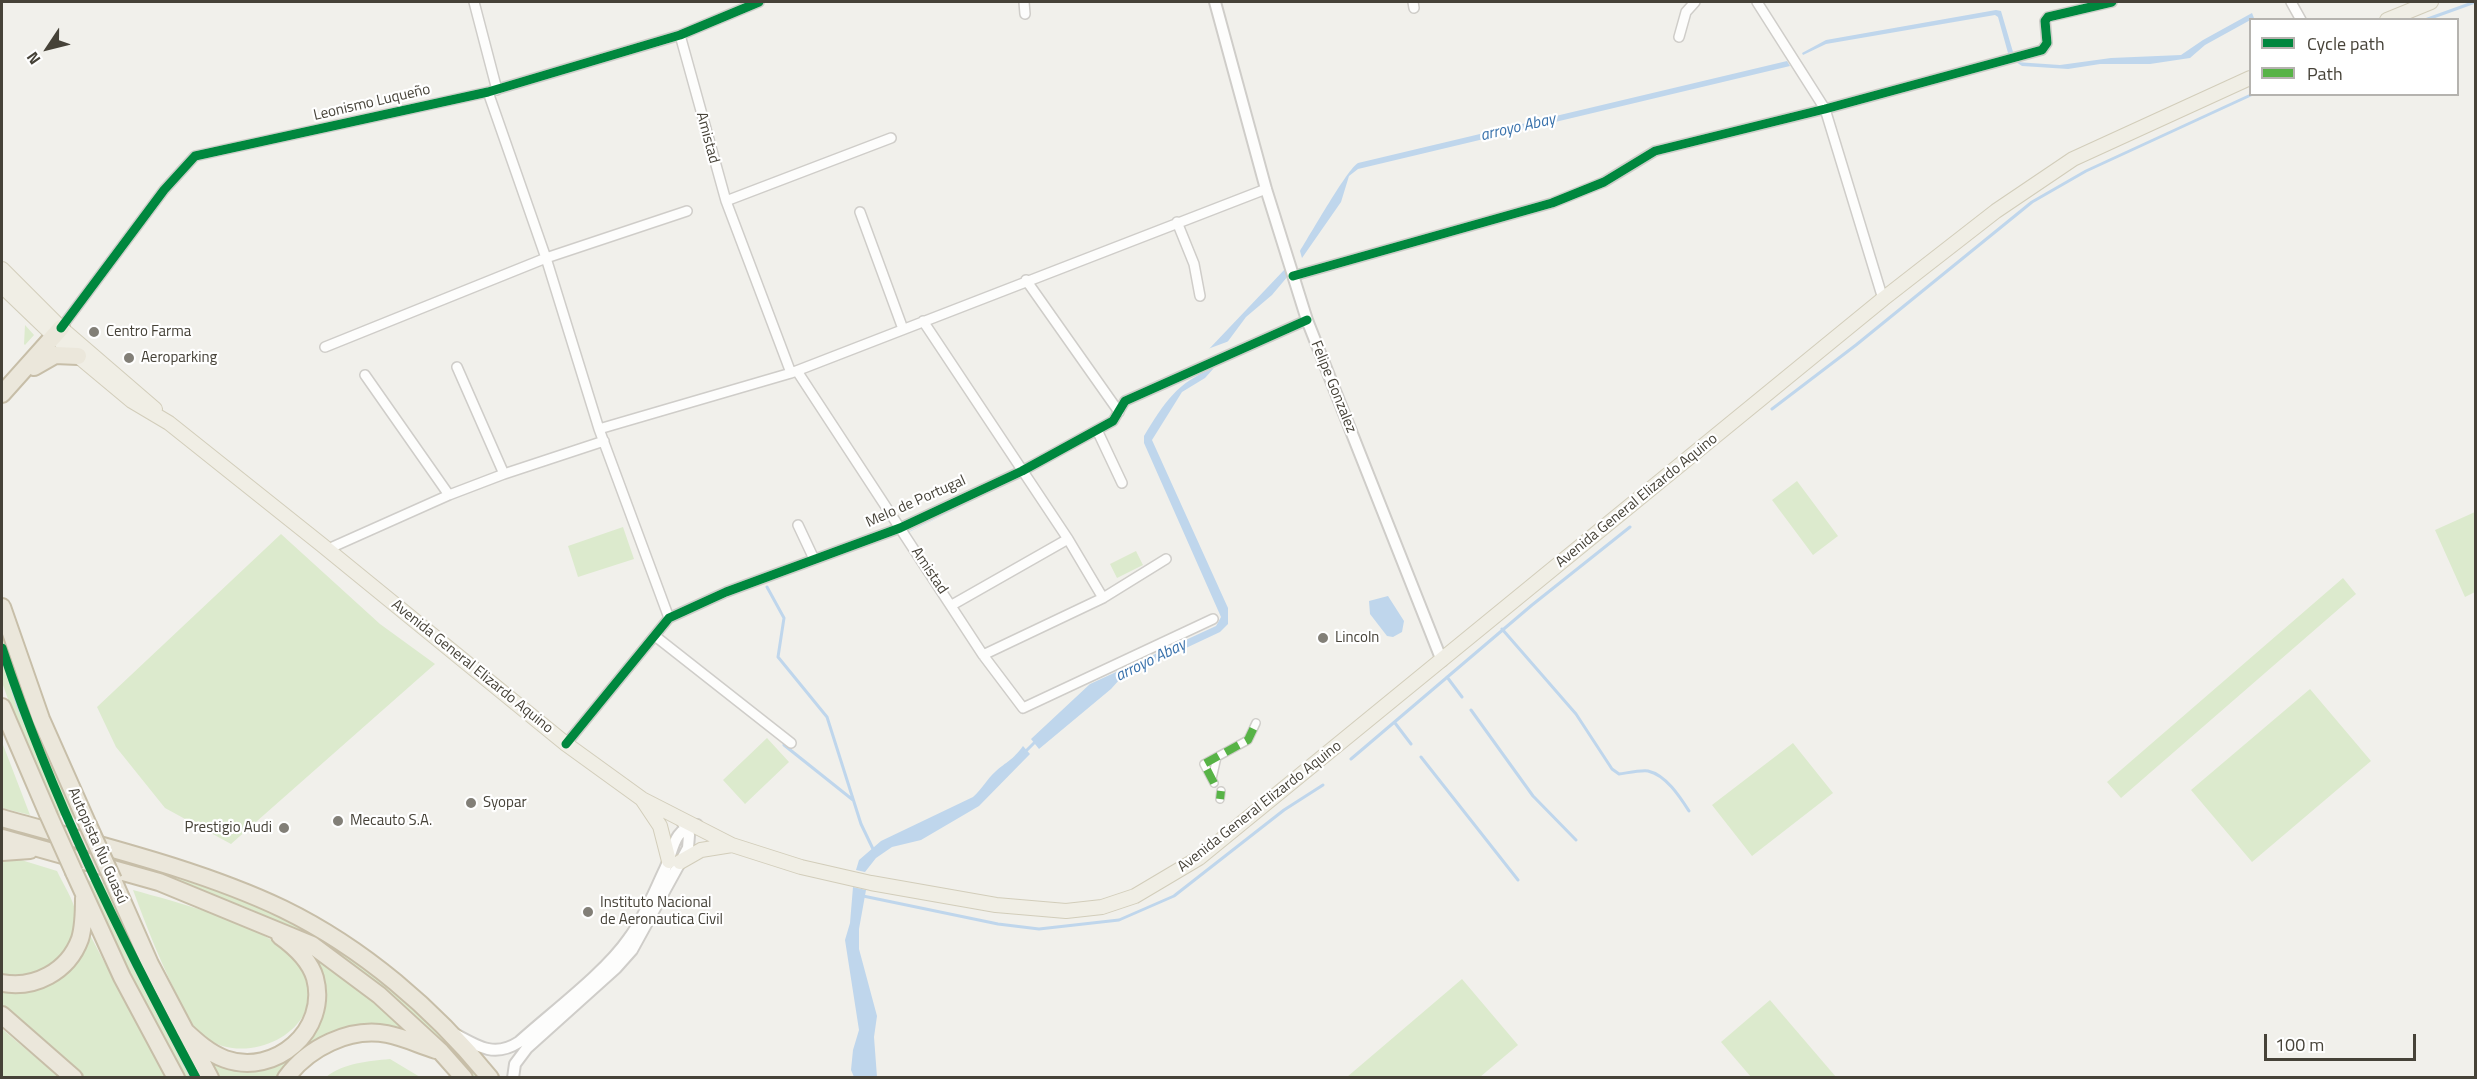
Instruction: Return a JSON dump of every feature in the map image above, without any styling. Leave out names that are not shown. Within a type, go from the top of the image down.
[{"type":"highway","points":[[2,394],[58,332]]},
{"type":"highway","points":[[20,375],[55,355],[78,356]]},
{"type":"highway","name":"Autopista Ñu Guasú","points":[[2,607],[41,719],[150,964],[210,1077]]},
{"type":"highway","name":"Autopista Ñu Guasú","points":[[2,707],[5,721],[122,977],[176,1077]]},
{"type":"highway","points":[[2,818],[189,873],[282,909],[322,931],[374,967],[449,1031],[490,1077]]},
{"type":"highway","points":[[2,838],[159,882],[312,945],[379,994],[441,1052],[464,1077]]},
{"type":"highway","points":[[2,852],[44,848]]},
{"type":"highway","points":[[2,983],[13,985],[34,983],[54,973],[69,958],[80,939],[84,894]]},
{"type":"highway","points":[[184,1030],[213,1053],[246,1063],[279,1056],[294,1047],[306,1032],[314,1016],[315,978],[304,957],[264,924]]},
{"type":"highway","points":[[2,1015],[74,1077]]},
{"type":"highway","points":[[286,1077],[294,1066],[317,1047],[344,1038],[387,1034],[441,1052]]},
{"type":"main road","points":[[2391,18],[2431,2]]},
{"type":"main road","name":"Avenida General Elizardo Aquino","points":[[2,286],[139,393],[169,423],[328,549],[566,744],[642,799],[732,845],[763,857],[871,883],[1029,909],[1066,911],[1102,907],[1135,896],[1199,858],[1883,299],[1996,211],[2073,159],[2249,78]]},
{"type":"main road","name":"Avenida General Elizardo Aquino","points":[[2,269],[78,356],[132,401],[169,423]]},
{"type":"main road","points":[[642,799],[660,826],[674,862],[701,850],[732,845]]},
{"type":"street","points":[[474,2],[492,91],[599,429],[669,618]]},
{"type":"street","name":"Leonismo Luqueño","points":[[58,332],[164,190],[195,156],[492,91],[680,35],[759,2]]},
{"type":"street","points":[[1024,2],[1025,14]]},
{"type":"street","name":"Felipe Gonzalez","points":[[1215,2],[1266,189],[1307,320],[1442,661]]},
{"type":"street","points":[[1679,37],[1686,12],[1695,2]]},
{"type":"street","points":[[1757,2],[1825,110],[1883,299]]},
{"type":"street","points":[[1293,276],[1552,203],[1604,182],[1655,151],[1825,110],[2042,50],[2047,43],[2045,21],[2048,17],[2112,2]]},
{"type":"street","points":[[2292,2],[2300,18]]},
{"type":"street","name":"Amistad","points":[[680,35],[726,201],[794,372],[952,605],[983,655],[1026,709],[1213,619]]},
{"type":"street","points":[[726,201],[891,138]]},
{"type":"street","points":[[599,429],[794,372],[1026,280],[1266,189]]},
{"type":"street","points":[[325,347],[546,258],[687,211]]},
{"type":"street","points":[[860,212],[903,329]]},
{"type":"street","points":[[1177,222],[1194,264],[1200,296]]},
{"type":"street","points":[[1026,280],[1119,412]]},
{"type":"street","name":"Melo de Portugal","points":[[566,744],[669,618],[726,592],[900,528],[1022,471],[1113,421],[1125,401],[1307,320]]},
{"type":"street","points":[[923,321],[1068,539],[1103,598]]},
{"type":"street","points":[[457,367],[504,474]]},
{"type":"street","points":[[365,375],[449,495]]},
{"type":"street","points":[[1097,430],[1122,483]]},
{"type":"street","points":[[328,549],[449,495],[604,441]]},
{"type":"street","points":[[798,525],[814,559]]},
{"type":"street","points":[[952,605],[1068,539]]},
{"type":"street","points":[[983,655],[1103,598],[1166,559]]},
{"type":"street","points":[[656,636],[790,743]]},
{"type":"street","points":[[1213,782],[1217,757],[1248,740],[1256,723]]},
{"type":"street","points":[[449,1031],[482,1049],[496,1052],[519,1042],[608,961],[629,938],[674,862],[690,842],[687,823]]},
{"type":"street","points":[[513,1077],[515,1064],[527,1048],[616,968],[632,950],[674,862]]},
{"type":"green space","points":[[25,325],[34,335],[25,345],[24,344]]},
{"type":"green space","points":[[1797,481],[1838,536],[1813,555],[1772,500]]},
{"type":"green space","points":[[2475,512],[2475,592],[2465,597],[2435,530]]},
{"type":"green space","points":[[623,527],[634,559],[578,577],[568,546]]},
{"type":"green space","points":[[281,534],[380,624],[435,664],[231,844],[165,808],[116,747],[97,707]]},
{"type":"green space","points":[[1136,551],[1143,565],[1117,578],[1110,564]]},
{"type":"green space","points":[[2343,578],[2356,594],[2121,798],[2107,782]]},
{"type":"green space","points":[[2,634],[32,722],[76,818],[57,815],[18,728],[2,682]]},
{"type":"green space","points":[[2310,689],[2371,761],[2252,862],[2191,790]]},
{"type":"green space","points":[[767,738],[789,762],[745,804],[723,780]]},
{"type":"green space","points":[[2,742],[30,815],[2,808]]},
{"type":"green space","points":[[1793,743],[1833,793],[1752,856],[1712,805]]},
{"type":"green space","points":[[18,859],[57,871],[73,903],[76,924],[70,943],[51,966],[30,976],[2,977],[2,860]]},
{"type":"green space","points":[[118,860],[205,886],[284,920],[322,940],[394,990],[450,1041],[482,1077],[473,1077],[442,1043],[394,1001],[295,932],[260,913],[233,902],[122,868]]},
{"type":"green space","points":[[85,880],[106,883],[203,1077],[184,1077],[128,972]]},
{"type":"green space","points":[[133,890],[214,914],[274,941],[288,952],[305,974],[309,996],[303,1016],[289,1032],[269,1043],[246,1048],[222,1046],[200,1034],[189,1019],[167,975]]},
{"type":"green space","points":[[90,935],[165,1077],[84,1077],[2,1007],[2,991],[31,991],[44,987],[67,971],[84,948]]},
{"type":"green space","points":[[309,953],[344,976],[412,1033],[378,1028],[284,1069],[278,1077],[219,1077],[213,1063],[239,1068],[311,1035]]},
{"type":"green space","points":[[1462,979],[1518,1045],[1480,1077],[1347,1077]]},
{"type":"green space","points":[[1770,1000],[1836,1077],[1751,1077],[1721,1042]]},
{"type":"green space","points":[[2,1029],[59,1077],[2,1077]]},
{"type":"green space","points":[[390,1059],[420,1077],[326,1077],[348,1066]]},
{"type":"water","points":[[1996,10],[2001,11],[2013,52],[2008,53],[1998,17],[1995,15],[1826,44],[1803,55],[1802,53],[1826,40]]},
{"type":"water","points":[[2252,13],[2254,18],[2249,18],[2249,21],[2205,45],[2190,58],[2150,64],[2100,64],[2068,69],[2022,66],[2016,62],[2060,65],[2111,58],[2181,55]]},
{"type":"water","points":[[1787,61],[1790,66],[1358,169],[1349,176],[1341,202],[1302,258],[1300,251],[1338,189],[1358,163]]},
{"type":"water","points":[[1285,269],[1288,276],[1272,295],[1246,317],[1223,348],[1209,349]]},
{"type":"water","points":[[1214,368],[1205,378],[1182,392],[1152,440],[1228,608],[1228,624],[1220,632],[1120,679],[1039,749],[1031,739],[1090,684],[1216,626],[1221,617],[1144,443],[1144,436],[1158,413],[1173,395],[1190,380]]},
{"type":"water","points":[[1018,478],[909,532],[908,532]]},
{"type":"water","points":[[1388,596],[1404,621],[1402,632],[1393,637],[1387,636],[1370,614],[1369,601]]},
{"type":"water","points":[[1023,746],[1030,754],[979,806],[921,840],[892,847],[876,858],[865,872],[856,870],[859,860],[881,841],[973,797],[992,775]]},
{"type":"water","points":[[853,887],[866,890],[859,929],[859,949],[877,1016],[874,1037],[877,1077],[854,1077],[851,1070],[853,1050],[859,1030],[845,940],[850,923]]},
{"type":"pier","points":[[1232,340],[1225,350],[1209,357],[1205,355],[1205,350]]},
{"type":"waterway","points":[[2431,18],[2475,2]]},
{"type":"waterway","points":[[1772,409],[1856,345],[2032,202],[2086,171],[2249,96]]},
{"type":"waterway","points":[[1351,759],[1532,605],[1630,527]]},
{"type":"waterway","points":[[767,587],[784,618],[778,657],[827,717],[861,824],[873,849]]},
{"type":"waterway","points":[[1502,629],[1576,714],[1612,769],[1619,774],[1637,771],[1655,773],[1672,787],[1689,811]]},
{"type":"waterway","points":[[2,656],[18,706],[65,814]]},
{"type":"waterway","points":[[1447,677],[1462,697]]},
{"type":"waterway","points":[[1471,710],[1533,796],[1576,840]]},
{"type":"waterway","points":[[1395,723],[1411,744]]},
{"type":"waterway","name":"arroyo Abay","points":[[1025,752],[1037,740]]},
{"type":"waterway","points":[[784,745],[853,800]]},
{"type":"waterway","points":[[1421,757],[1518,880]]},
{"type":"waterway","points":[[863,896],[998,924],[1039,929],[1119,920],[1174,896],[1284,810],[1323,785]]},
{"type":"waterway","points":[[97,885],[131,960],[192,1078]]},
{"type":"marked path","points":[[1214,783],[1204,764],[1248,740],[1256,723]]},
{"type":"marked path","points":[[1220,799],[1221,791]]},
{"type":"cycle path","points":[[61,328],[164,190],[195,156],[488,92],[680,35],[759,2]]},
{"type":"cycle path","points":[[1293,276],[1552,203],[1604,182],[1655,151],[1825,109],[2042,50],[2047,43],[2045,21],[2048,17],[2112,2]]},
{"type":"cycle path","points":[[566,744],[669,618],[726,592],[900,528],[1022,471],[1113,421],[1125,401],[1307,320]]},
{"type":"cycle path","points":[[2,648],[21,704],[65,813],[141,974],[196,1078]]},
{"type":"place","name":"Centro Farma","points":[[94,332]]},
{"type":"place","name":"Aeroparking","points":[[129,358]]},
{"type":"place","name":"Lincoln","points":[[1323,638]]},
{"type":"place","name":"Syopar","points":[[471,803]]},
{"type":"place","name":"Mecauto S.A.","points":[[338,821]]},
{"type":"place","name":"Prestigio Audi","points":[[284,828]]},
{"type":"place","name":"Instituto Nacional de Aeronautica Civil","points":[[588,912]]}]
